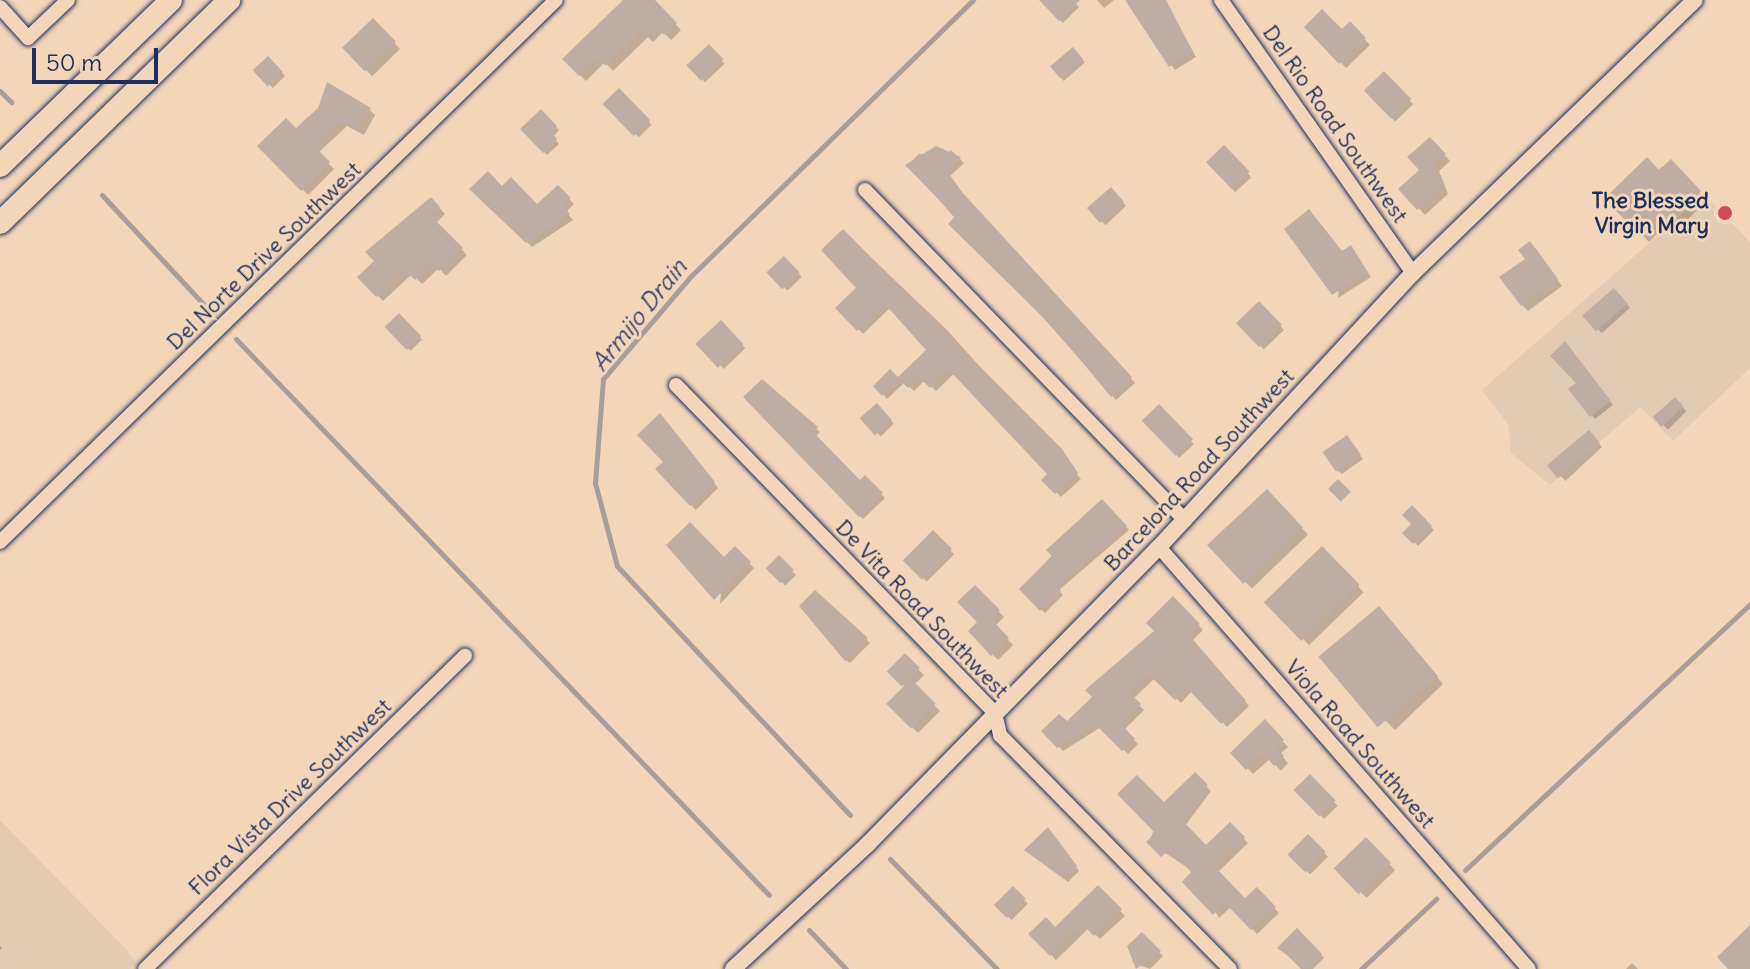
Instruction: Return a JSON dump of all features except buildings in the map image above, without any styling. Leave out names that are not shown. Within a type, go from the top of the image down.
[{"type":"main road","points":[[0,166],[171,0]]},
{"type":"main road","points":[[0,223],[229,0]]},
{"type":"street","points":[[0,7],[28,38],[68,0]]},
{"type":"street","name":"Del Norte Drive Southwest","points":[[0,542],[556,0]]},
{"type":"street","name":"Del Rio Road Southwest","points":[[1221,0],[1413,273]]},
{"type":"street","name":"Barcelona Road Southwest","points":[[733,969],[995,713],[1159,547],[1413,273],[1695,0]]},
{"type":"street","points":[[865,190],[1185,520]]},
{"type":"street","name":"De Vita Road Southwest","points":[[676,385],[995,713],[1000,735],[1230,969]]},
{"type":"street","name":"Viola Road Southwest","points":[[1159,547],[1529,969]]},
{"type":"street","name":"Flora Vista Drive Southwest","points":[[145,969],[465,656]]},
{"type":"shaded area","points":[[1704,195],[1750,242],[1750,368],[1673,441],[1640,407],[1550,485],[1511,453],[1508,424],[1482,390]]},
{"type":"shaded area","points":[[0,820],[126,949],[136,963],[130,969],[0,969]]},
{"type":"waterway","name":"Armijo Drain","points":[[850,815],[617,566],[595,483],[603,379],[691,276],[973,0]]},
{"type":"waterway","points":[[0,91],[11,102]]},
{"type":"waterway","points":[[102,195],[209,310]]},
{"type":"waterway","points":[[236,339],[769,895]]},
{"type":"waterway","points":[[1465,870],[1750,604]]},
{"type":"waterway","name":"Armijo Drain","points":[[890,859],[997,969]]},
{"type":"waterway","points":[[1361,969],[1436,899]]},
{"type":"waterway","points":[[809,930],[846,969]]},
{"type":"place","name":"The Blessed Virgin Mary","points":[[1725,213]]}]
